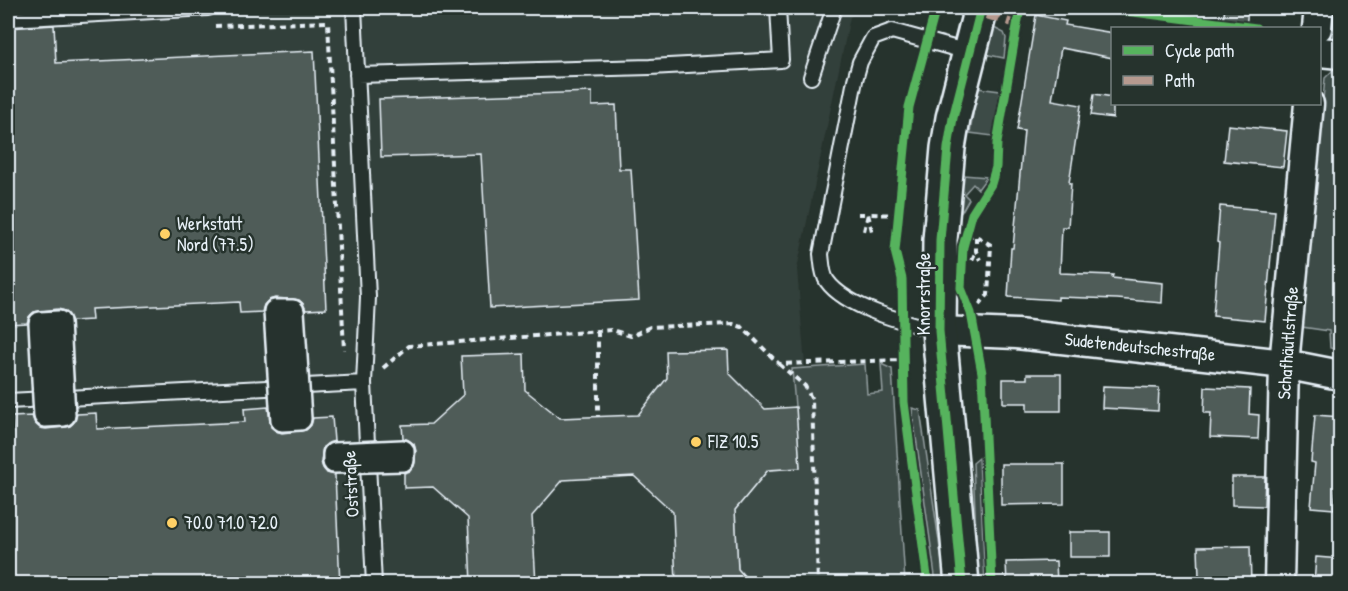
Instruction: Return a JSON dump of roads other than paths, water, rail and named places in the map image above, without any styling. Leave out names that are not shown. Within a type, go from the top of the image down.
[{"type":"street","name":"Knorrstraße","points":[[962,584],[939,331],[940,240],[948,148],[981,8]]},
{"type":"street","points":[[1317,27],[1319,8]]},
{"type":"street","points":[[1321,52],[1341,54]]},
{"type":"street","name":"Schafhäutlstraße","points":[[1279,584],[1284,364],[1309,105]]},
{"type":"street","name":"Sudetendeutschestraße","points":[[939,331],[1017,334],[1284,364],[1341,375]]},
{"type":"lane","points":[[8,19],[208,8]]},
{"type":"lane","name":"Oststraße","points":[[354,8],[368,297],[364,383],[374,584]]},
{"type":"lane","points":[[357,75],[650,67],[781,60],[778,8]]},
{"type":"lane","points":[[811,77],[834,8]]},
{"type":"lane","points":[[939,331],[903,322],[842,296],[825,279],[820,254],[855,80],[860,62],[873,38],[892,31],[969,52]]},
{"type":"lane","points":[[8,400],[364,383]]},
{"type":"place","name":"Werkstatt Nord (77.5)","points":[[165,234]]},
{"type":"place","name":"FIZ 10.5","points":[[696,442]]},
{"type":"place","name":"70.0 71.0 72.0","points":[[172,523]]}]
